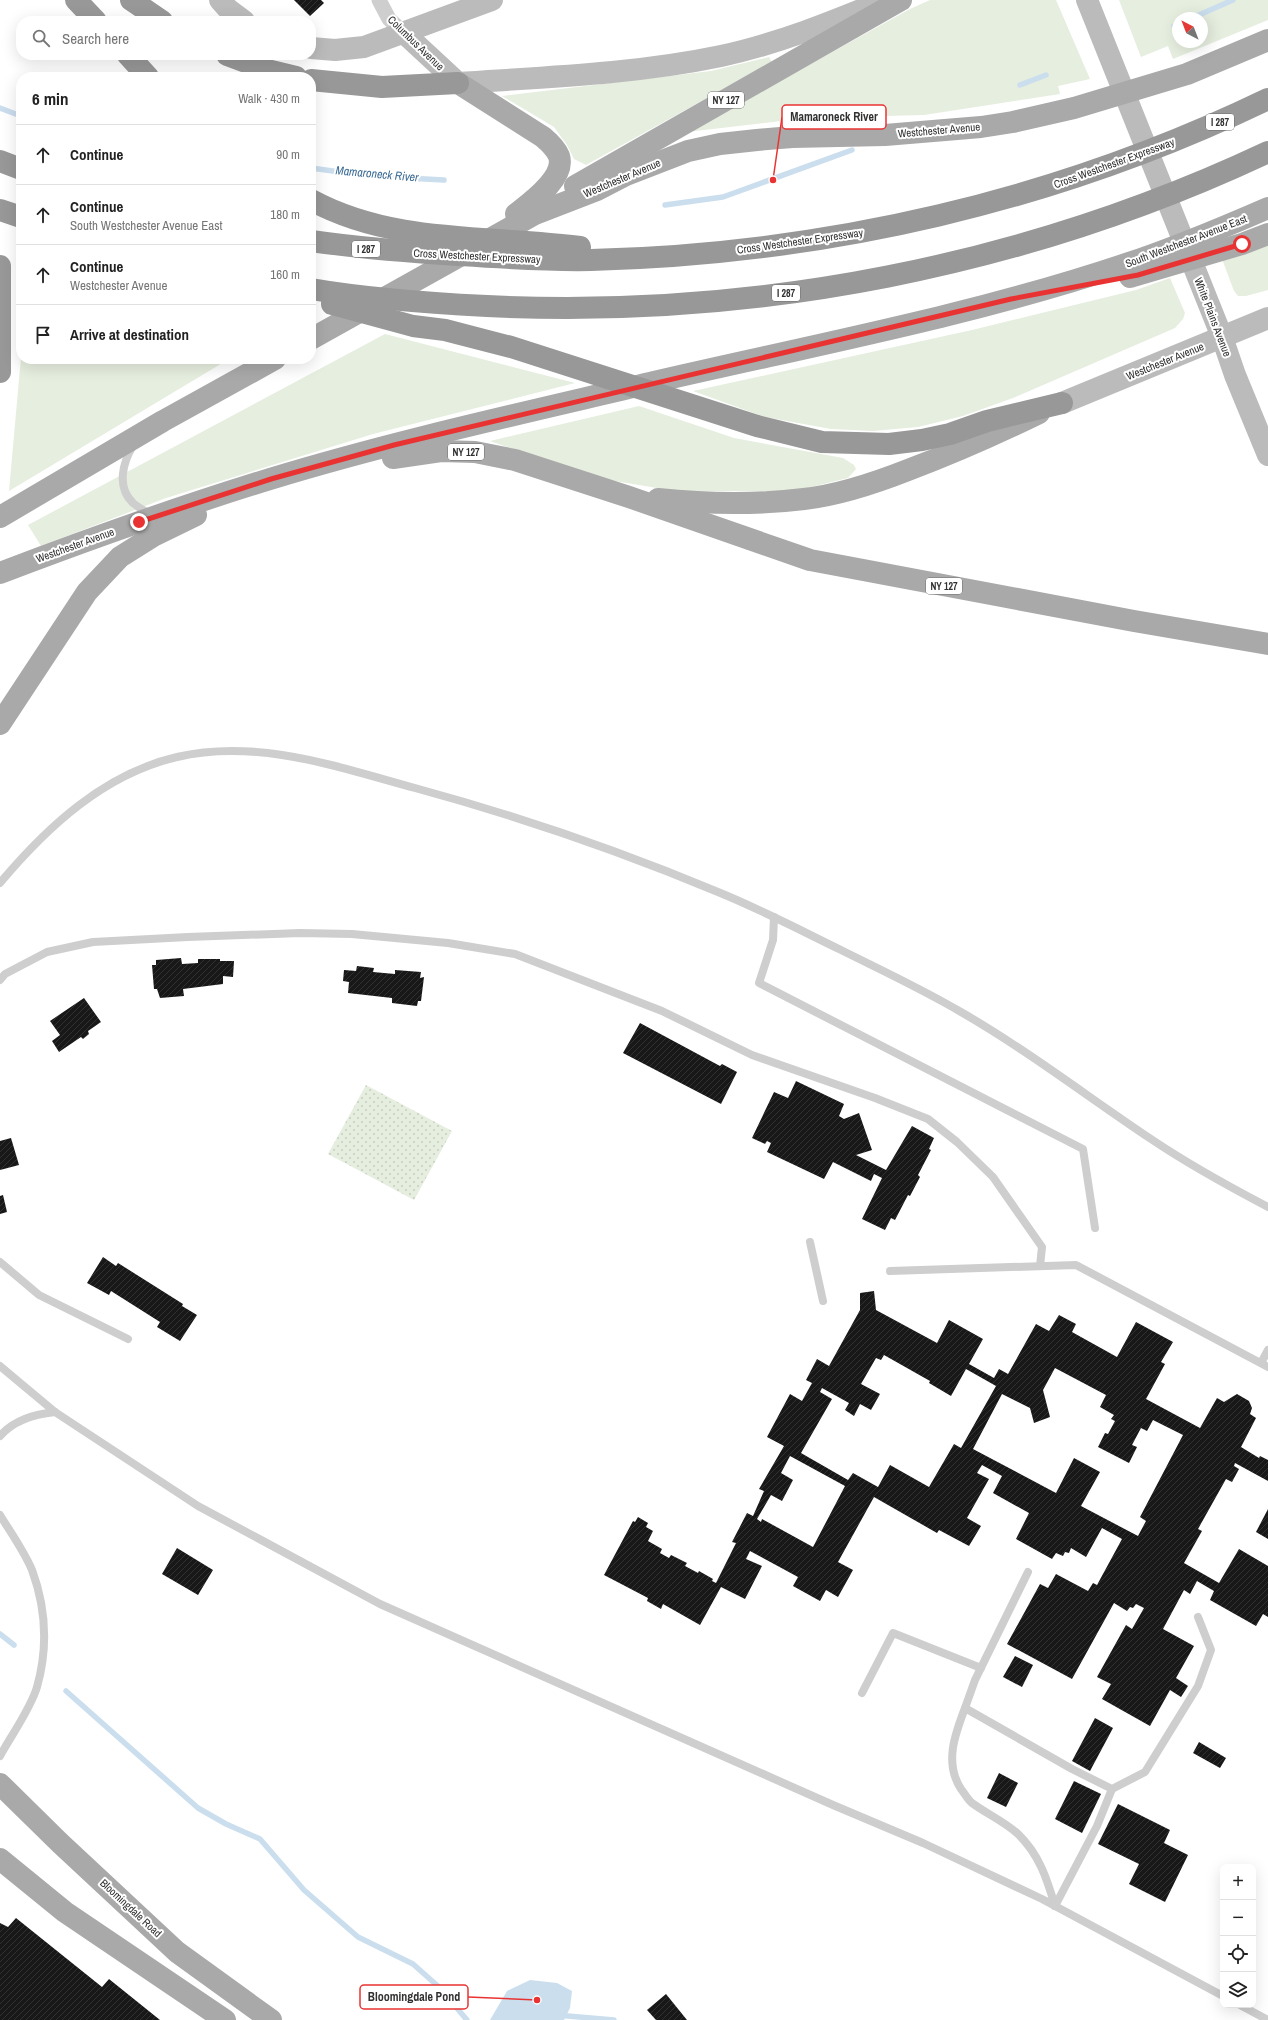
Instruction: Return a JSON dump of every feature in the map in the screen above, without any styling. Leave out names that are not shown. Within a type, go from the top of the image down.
[{"type":"highway","points":[[76,0],[91,16]]},
{"type":"highway","points":[[131,0],[155,16]]},
{"type":"highway","points":[[133,60],[143,72]]},
{"type":"highway","points":[[240,60],[275,72]]},
{"type":"highway","points":[[316,80],[382,87],[458,83]]},
{"type":"highway","name":"Cross Westchester Expressway","points":[[316,242],[370,249],[525,260],[657,258],[789,245],[912,222],[982,205],[1107,167],[1171,143],[1268,99]]},
{"type":"highway","name":"I 287","points":[[316,290],[349,296],[440,304],[575,308],[660,306],[795,292],[929,268],[1060,233],[1188,188],[1268,152]]},
{"type":"highway","points":[[0,161],[16,167]]},
{"type":"highway","points":[[316,202],[363,221],[444,238],[568,246],[657,258]]},
{"type":"highway","points":[[0,210],[16,215]]},
{"type":"highway","points":[[0,266],[0,372]]},
{"type":"highway","points":[[316,299],[413,326],[445,330],[511,347],[757,426],[822,442],[889,444],[922,440],[950,434],[987,421],[1062,403]]},
{"type":"main road","points":[[220,0],[237,16]]},
{"type":"main road","points":[[316,48],[335,50],[364,47],[492,0]]},
{"type":"main road","points":[[458,83],[626,71],[722,56],[785,38],[885,0]]},
{"type":"main road","name":"NY 127","points":[[546,205],[580,183],[901,0]]},
{"type":"main road","name":"White Plains Avenue","points":[[1088,0],[1209,302],[1235,376],[1268,455]]},
{"type":"main road","name":"Columbus Avenue","points":[[404,33],[458,83]]},
{"type":"main road","name":"Westchester Avenue","points":[[546,205],[597,190],[626,175],[688,151],[714,145],[792,137],[885,135],[981,127],[1013,122],[1074,108],[1187,74],[1268,40]]},
{"type":"main road","points":[[316,336],[546,205],[560,166],[559,156],[553,146],[543,137],[458,83]]},
{"type":"main road","name":"South Westchester Avenue East","points":[[544,408],[1011,299],[1130,263],[1214,231],[1268,208]]},
{"type":"main road","points":[[1011,299],[1138,275],[1242,244],[1268,234]]},
{"type":"main road","name":"Westchester Avenue","points":[[1062,403],[1268,318]]},
{"type":"main road","points":[[0,517],[140,435],[266,364]]},
{"type":"main road","points":[[629,497],[729,504],[805,499],[842,492],[879,481],[945,456],[1062,403]]},
{"type":"main road","name":"Westchester Avenue","points":[[0,573],[154,517],[297,471],[394,445],[544,408]]},
{"type":"main road","name":"NY 127","points":[[297,471],[441,451],[475,452],[514,460],[629,497],[810,560],[1134,622],[1268,644]]},
{"type":"main road","points":[[0,724],[87,592],[120,557],[155,535],[271,479]]},
{"type":"main road","name":"Bloomingdale Road","points":[[0,1784],[60,1843],[108,1886],[177,1952],[270,2020]]},
{"type":"main road","points":[[0,1859],[65,1912],[225,2020]]},
{"type":"street","name":"Columbus Avenue","points":[[379,0],[389,20],[404,33]]},
{"type":"lane","points":[[140,435],[126,458],[122,474],[126,494],[132,502],[154,517]]},
{"type":"lane","points":[[0,883],[23,856],[75,808],[102,789],[126,775],[157,762],[203,752],[270,752],[345,769],[507,815],[658,868],[720,892],[774,917],[918,988],[964,1014],[1025,1052],[1155,1141],[1268,1207]]},
{"type":"lane","points":[[774,917],[773,940],[759,983],[1083,1149],[1094,1228]]},
{"type":"lane","points":[[0,980],[5,974],[47,952],[93,942],[188,937],[300,933],[352,934],[448,943],[515,954],[662,1012],[752,1055],[875,1098],[928,1119],[957,1142],[993,1177],[1042,1247],[1040,1266]]},
{"type":"lane","points":[[810,1242],[823,1301]]},
{"type":"lane","points":[[0,1262],[39,1295],[128,1339]]},
{"type":"lane","points":[[890,1271],[1076,1265],[1265,1365],[1268,1350]]},
{"type":"lane","points":[[0,1366],[55,1412],[198,1506],[380,1604],[819,1799],[923,1843],[1054,1906],[1220,1994]]},
{"type":"lane","points":[[0,1436],[17,1422],[43,1413],[55,1412]]},
{"type":"lane","points":[[0,1515],[31,1569],[38,1592],[44,1624],[44,1651],[37,1688],[0,1756]]},
{"type":"lane","points":[[1028,1572],[981,1668],[953,1738],[952,1764],[955,1780],[970,1802],[1017,1833],[1036,1855],[1047,1880],[1054,1906]]},
{"type":"lane","points":[[1054,1906],[1097,1826],[1112,1789],[1145,1772],[1198,1686],[1211,1650],[1198,1617]]},
{"type":"lane","points":[[862,1693],[893,1633],[981,1668]]},
{"type":"lane","points":[[965,1708],[1072,1769],[1112,1789]]},
{"type":"lane","points":[[1246,2008],[1268,2020]]},
{"type":"green space","points":[[930,0],[1056,0],[1090,79],[1058,86],[1060,94],[924,115],[808,118],[687,132],[910,9]]},
{"type":"green space","points":[[1119,0],[1268,0],[1268,20],[1208,45],[1208,12],[1172,12],[1172,48],[1200,48],[1173,59],[1168,46],[1141,57]]},
{"type":"green space","points":[[769,57],[772,62],[586,165],[574,159],[567,145],[554,127],[502,96],[711,71]]},
{"type":"green space","points":[[1268,242],[1268,290],[1246,296],[1238,296],[1234,291],[1222,259]]},
{"type":"green space","points":[[1170,278],[1185,313],[1183,319],[1175,328],[1013,398],[963,416],[918,427],[873,431],[831,429],[765,417],[693,391],[972,330],[1136,290]]},
{"type":"green space","points":[[385,334],[575,383],[373,434],[166,498],[41,546],[28,525]]},
{"type":"green space","points":[[20,364],[221,364],[9,491]]},
{"type":"green space","points":[[639,406],[734,438],[843,458],[854,465],[856,469],[848,478],[795,491],[675,491],[597,478],[490,441]]},
{"type":"green space","points":[[366,1085],[452,1131],[414,1200],[328,1154]]},
{"type":"water","points":[[530,1980],[557,1983],[572,1991],[570,2008],[564,2020],[490,2020],[507,1991]]},
{"type":"building","points":[[294,0],[321,0],[324,3],[310,16]]},
{"type":"building","points":[[181,958],[182,964],[198,963],[198,959],[220,959],[220,961],[234,961],[233,977],[223,976],[223,984],[183,989],[184,996],[160,998],[157,989],[154,989],[152,965],[156,965],[156,960]]},
{"type":"building","points":[[357,966],[374,968],[373,972],[395,974],[395,970],[421,972],[420,978],[424,977],[421,1001],[418,1001],[417,1006],[392,1003],[392,998],[348,993],[349,982],[343,981],[344,970],[356,971]]},
{"type":"building","points":[[84,998],[101,1022],[88,1031],[89,1034],[83,1039],[81,1037],[59,1052],[52,1041],[60,1035],[50,1021]]},
{"type":"building","points":[[640,1023],[720,1066],[722,1064],[737,1072],[721,1104],[623,1053]]},
{"type":"building","points":[[796,1081],[844,1104],[839,1116],[844,1119],[859,1113],[872,1150],[856,1155],[886,1170],[912,1126],[934,1138],[929,1149],[931,1150],[918,1175],[920,1177],[910,1196],[908,1195],[895,1220],[891,1218],[885,1230],[862,1219],[882,1178],[874,1174],[871,1181],[833,1162],[824,1179],[767,1152],[771,1143],[767,1141],[765,1144],[752,1138],[774,1092],[788,1098]]},
{"type":"building","points":[[11,1138],[19,1165],[0,1170],[0,1141]]},
{"type":"building","points":[[3,1195],[7,1212],[0,1214],[0,1196]]},
{"type":"building","points":[[103,1257],[116,1266],[118,1263],[183,1304],[182,1306],[197,1315],[180,1341],[157,1327],[160,1322],[111,1291],[109,1295],[87,1283]]},
{"type":"building","points":[[874,1291],[876,1310],[937,1343],[949,1320],[983,1339],[969,1364],[994,1378],[999,1369],[1008,1374],[1036,1324],[1049,1331],[1059,1315],[1076,1324],[1072,1332],[1117,1357],[1136,1322],[1173,1342],[1161,1362],[1165,1364],[1146,1399],[1200,1428],[1217,1398],[1224,1402],[1237,1394],[1249,1401],[1252,1408],[1250,1414],[1256,1418],[1241,1447],[1259,1458],[1260,1456],[1268,1460],[1268,1481],[1235,1463],[1234,1466],[1239,1469],[1232,1482],[1226,1479],[1198,1529],[1202,1531],[1184,1563],[1219,1583],[1239,1549],[1268,1566],[1268,1617],[1263,1614],[1256,1626],[1210,1600],[1214,1591],[1197,1581],[1190,1594],[1184,1590],[1163,1629],[1194,1646],[1176,1678],[1188,1686],[1181,1697],[1170,1690],[1150,1726],[1102,1699],[1111,1684],[1097,1677],[1126,1625],[1132,1629],[1144,1608],[1136,1604],[1133,1608],[1130,1607],[1127,1611],[1114,1603],[1072,1679],[1007,1644],[1040,1584],[1048,1588],[1056,1574],[1088,1591],[1093,1583],[1097,1585],[1122,1539],[1102,1528],[1086,1557],[1071,1548],[1069,1553],[1065,1552],[1063,1556],[1056,1553],[1052,1559],[1016,1539],[1029,1513],[993,1493],[1002,1476],[982,1465],[977,1473],[989,1479],[967,1518],[981,1526],[969,1546],[939,1530],[937,1533],[874,1497],[838,1562],[853,1570],[838,1597],[826,1590],[820,1601],[793,1586],[798,1577],[750,1551],[746,1559],[762,1566],[745,1599],[721,1587],[700,1625],[663,1604],[661,1609],[647,1601],[648,1598],[604,1575],[633,1521],[635,1522],[638,1517],[648,1523],[646,1527],[653,1531],[648,1541],[662,1549],[660,1553],[669,1558],[671,1555],[687,1563],[685,1566],[698,1573],[699,1571],[713,1579],[712,1581],[716,1583],[736,1543],[732,1542],[747,1513],[753,1516],[764,1491],[759,1489],[784,1446],[767,1437],[790,1394],[802,1401],[812,1383],[806,1380],[817,1359],[829,1366],[860,1310],[860,1293]],"holes":[[[884,1355],[930,1381],[929,1383],[951,1396],[966,1369],[996,1386],[961,1448],[954,1444],[929,1487],[890,1465],[878,1487],[853,1473],[848,1480],[801,1453],[832,1399],[820,1392],[822,1388],[849,1403],[845,1410],[854,1416],[860,1404],[871,1410],[880,1394],[861,1384],[876,1358],[881,1360]],[[1055,1368],[1106,1395],[1100,1407],[1114,1415],[1111,1419],[1115,1421],[1108,1434],[1105,1433],[1098,1447],[1129,1463],[1137,1447],[1132,1445],[1141,1428],[1147,1431],[1153,1420],[1183,1435],[1140,1517],[1146,1521],[1138,1536],[1081,1506],[1100,1472],[1074,1458],[1056,1493],[973,1449],[1002,1394],[1030,1408],[1034,1423],[1050,1417],[1043,1390]],[[790,1456],[845,1486],[813,1547],[762,1519],[761,1522],[757,1519],[771,1495],[782,1501],[793,1480],[781,1473]]]},
{"type":"building","points":[[1268,1509],[1268,1539],[1256,1532]]},
{"type":"building","points":[[177,1548],[213,1570],[198,1595],[162,1574]]},
{"type":"building","points":[[1015,1656],[1033,1665],[1022,1687],[1003,1677]]},
{"type":"building","points":[[1095,1718],[1113,1728],[1090,1771],[1072,1761]]},
{"type":"building","points":[[1199,1742],[1226,1758],[1220,1768],[1193,1753]]},
{"type":"building","points":[[999,1773],[1018,1783],[1006,1807],[987,1798]]},
{"type":"building","points":[[1074,1781],[1101,1794],[1082,1833],[1055,1819]]},
{"type":"building","points":[[1118,1804],[1170,1830],[1164,1843],[1188,1855],[1165,1902],[1129,1884],[1139,1864],[1098,1844]]},
{"type":"building","points":[[16,1918],[102,1987],[109,1979],[160,2020],[0,2020],[0,1923],[8,1927]]},
{"type":"building","points":[[666,1994],[687,2020],[656,2020],[647,2010]]},
{"type":"waterway","name":"Mamaroneck River","points":[[1206,12],[1233,0]]},
{"type":"waterway","name":"Mamaroneck River","points":[[1020,85],[1046,75]]},
{"type":"waterway","name":"Mamaroneck River","points":[[0,108],[16,114]]},
{"type":"waterway","name":"Mamaroneck River","points":[[665,205],[723,197],[852,150]]},
{"type":"waterway","name":"Mamaroneck River","points":[[316,169],[369,176],[444,180]]},
{"type":"waterway","points":[[0,1634],[14,1645]]},
{"type":"waterway","points":[[66,1691],[198,1808],[226,1824],[260,1839],[304,1890],[358,1937],[413,1964],[440,1988],[467,2020]]},
{"type":"waterway","points":[[551,2020],[556,2015],[614,2020]]},
{"type":"place","name":"Mamaroneck River","points":[[773,180]]},
{"type":"place","name":"Bloomingdale Pond","points":[[537,2000]]},
{"type":"route","points":[[139,522],[297,471],[394,445],[544,408],[1011,299],[1138,275],[1242,244]]}]
